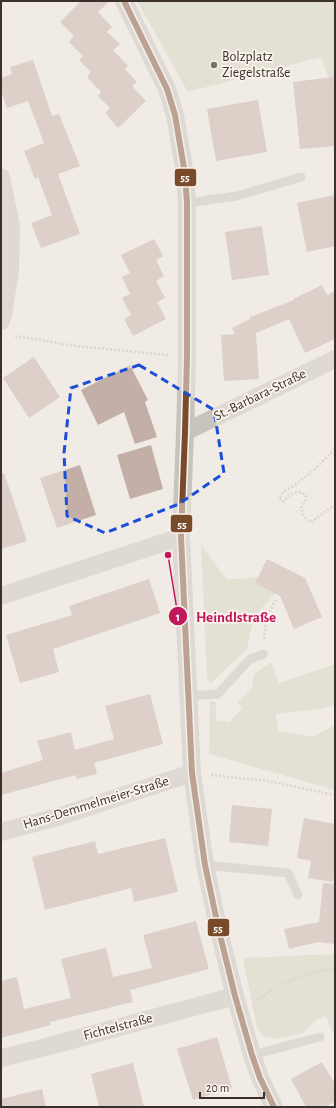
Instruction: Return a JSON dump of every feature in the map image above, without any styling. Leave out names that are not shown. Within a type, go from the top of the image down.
[{"type":"street","points":[[124,1],[167,89],[175,115],[185,174],[187,203],[187,357],[181,537],[192,773],[205,865],[219,931],[237,1004],[252,1055],[260,1078],[274,1107]]},
{"type":"street","points":[[1,177],[11,226],[10,271],[4,315],[1,321]]},
{"type":"street","name":"St.-Barbara-Straße","points":[[185,432],[335,359]]},
{"type":"street","points":[[1,596],[181,537]]},
{"type":"street","name":"Hans-Demmelmeier-Straße","points":[[1,832],[61,816],[192,773]]},
{"type":"street","name":"Fichtelstraße","points":[[1,1058],[237,1004]]},
{"type":"lane","points":[[187,203],[238,196],[301,177]]},
{"type":"lane","points":[[188,696],[218,694],[250,660],[263,654]]},
{"type":"lane","points":[[205,865],[288,873],[298,895]]},
{"type":"lane","points":[[252,1055],[320,1037]]},
{"type":"path","points":[[13,336],[76,346],[187,357]]},
{"type":"path","points":[[335,449],[314,471],[283,492],[279,498],[283,502],[288,496],[295,492],[302,492],[306,496],[302,508],[304,516],[311,522],[335,505]]},
{"type":"path","points":[[263,654],[267,616],[276,600]]},
{"type":"path","points":[[222,776],[267,781],[335,795]]},
{"type":"path","points":[[237,1004],[298,977],[335,968]]},
{"type":"highlighted area","points":[[139,365],[214,410],[224,473],[179,504],[105,533],[67,516],[64,453],[71,388]]},
{"type":"green space","name":"Bolzplatz Ziegelstraße","points":[[137,1],[335,1],[335,97],[321,57],[188,92]]},
{"type":"green space","points":[[201,545],[227,580],[258,577],[255,583],[275,593],[254,617],[247,649],[211,683],[207,679]]},
{"type":"green space","points":[[271,662],[279,683],[335,664],[335,705],[321,709],[276,714],[278,731],[313,737],[335,725],[335,790],[209,754],[210,701],[216,702],[216,720],[229,722],[242,709],[238,702],[252,688],[254,674]]},
{"type":"green space","points":[[335,954],[335,1033],[333,1034],[326,1016],[316,1020],[303,1033],[276,1039],[264,1037],[257,1028],[243,958]]},
{"type":"building","points":[[81,1],[110,1],[98,12],[112,27],[107,32],[120,44],[113,50],[128,66],[125,69],[137,82],[132,86],[146,101],[118,128],[105,113],[110,108],[98,96],[101,92],[87,77],[91,72],[79,60],[83,56],[69,42],[74,36],[60,22]]},
{"type":"building","points":[[33,60],[52,116],[59,114],[80,166],[58,174],[80,234],[41,248],[31,223],[52,215],[38,177],[35,179],[24,151],[44,143],[28,101],[7,108],[1,90],[1,78],[12,74],[10,67]]},
{"type":"building","points":[[333,77],[335,94],[335,146],[300,149],[293,82]]},
{"type":"building","points":[[258,100],[267,152],[216,161],[207,109]]},
{"type":"building","points":[[335,195],[335,246],[307,252],[297,203]]},
{"type":"building","points":[[262,226],[269,275],[232,280],[225,232]]},
{"type":"building","points":[[154,239],[163,256],[156,260],[164,276],[156,281],[165,298],[157,302],[166,319],[133,336],[124,319],[131,315],[122,298],[130,294],[122,277],[130,273],[121,255]]},
{"type":"building","points":[[322,285],[327,295],[335,291],[335,339],[305,353],[289,319],[256,333],[259,379],[224,381],[221,335],[235,334],[232,328],[250,319],[250,317],[294,300],[293,299]]},
{"type":"building","points":[[34,357],[60,397],[29,418],[3,378]]},
{"type":"building","points":[[130,365],[148,400],[145,402],[157,437],[135,444],[124,412],[98,425],[81,390]]},
{"type":"building","points":[[151,445],[163,489],[130,499],[117,455]]},
{"type":"building","points":[[80,465],[96,515],[57,528],[40,478]]},
{"type":"building","points":[[1,473],[4,473],[27,541],[1,549]]},
{"type":"building","points":[[267,559],[305,578],[322,617],[294,629],[280,596],[255,583]]},
{"type":"building","points":[[149,579],[160,613],[53,649],[59,672],[20,683],[6,635],[72,615],[69,606]]},
{"type":"building","points":[[150,694],[163,744],[94,763],[97,774],[77,779],[76,775],[1,795],[1,773],[43,760],[37,741],[71,732],[75,750],[114,739],[105,706]]},
{"type":"building","points":[[232,805],[272,809],[268,846],[229,842]]},
{"type":"building","points":[[304,818],[335,824],[335,869],[333,882],[308,878],[311,861],[297,858]]},
{"type":"building","points":[[165,838],[178,892],[134,902],[131,888],[45,910],[32,857],[95,841],[98,854]]},
{"type":"building","points":[[323,883],[335,884],[335,944],[318,942],[289,949],[284,929],[319,922]]},
{"type":"building","points":[[196,921],[209,969],[130,990],[133,1002],[50,1022],[51,1025],[1,1038],[1,981],[17,977],[24,1009],[71,998],[61,959],[106,948],[113,977],[152,968],[143,935]]},
{"type":"building","points":[[217,1037],[232,1088],[193,1100],[177,1049]]},
{"type":"building","points":[[322,1062],[335,1084],[335,1102],[325,1107],[306,1107],[291,1079]]},
{"type":"building","points":[[133,1063],[144,1107],[99,1107],[91,1074]]},
{"type":"building","points":[[42,1089],[46,1107],[1,1107],[1,1099]]},
{"type":"transit line","name":"55","points":[[124,1],[167,89],[175,115],[185,174],[187,203],[187,357],[181,537],[192,773],[205,865],[219,931],[235,996],[252,1055],[260,1078],[274,1107]]},
{"type":"place","name":"Bolzplatz Ziegelstraße","points":[[214,65]]},
{"type":"place","name":"Heindlstraße","points":[[168,555]]}]
